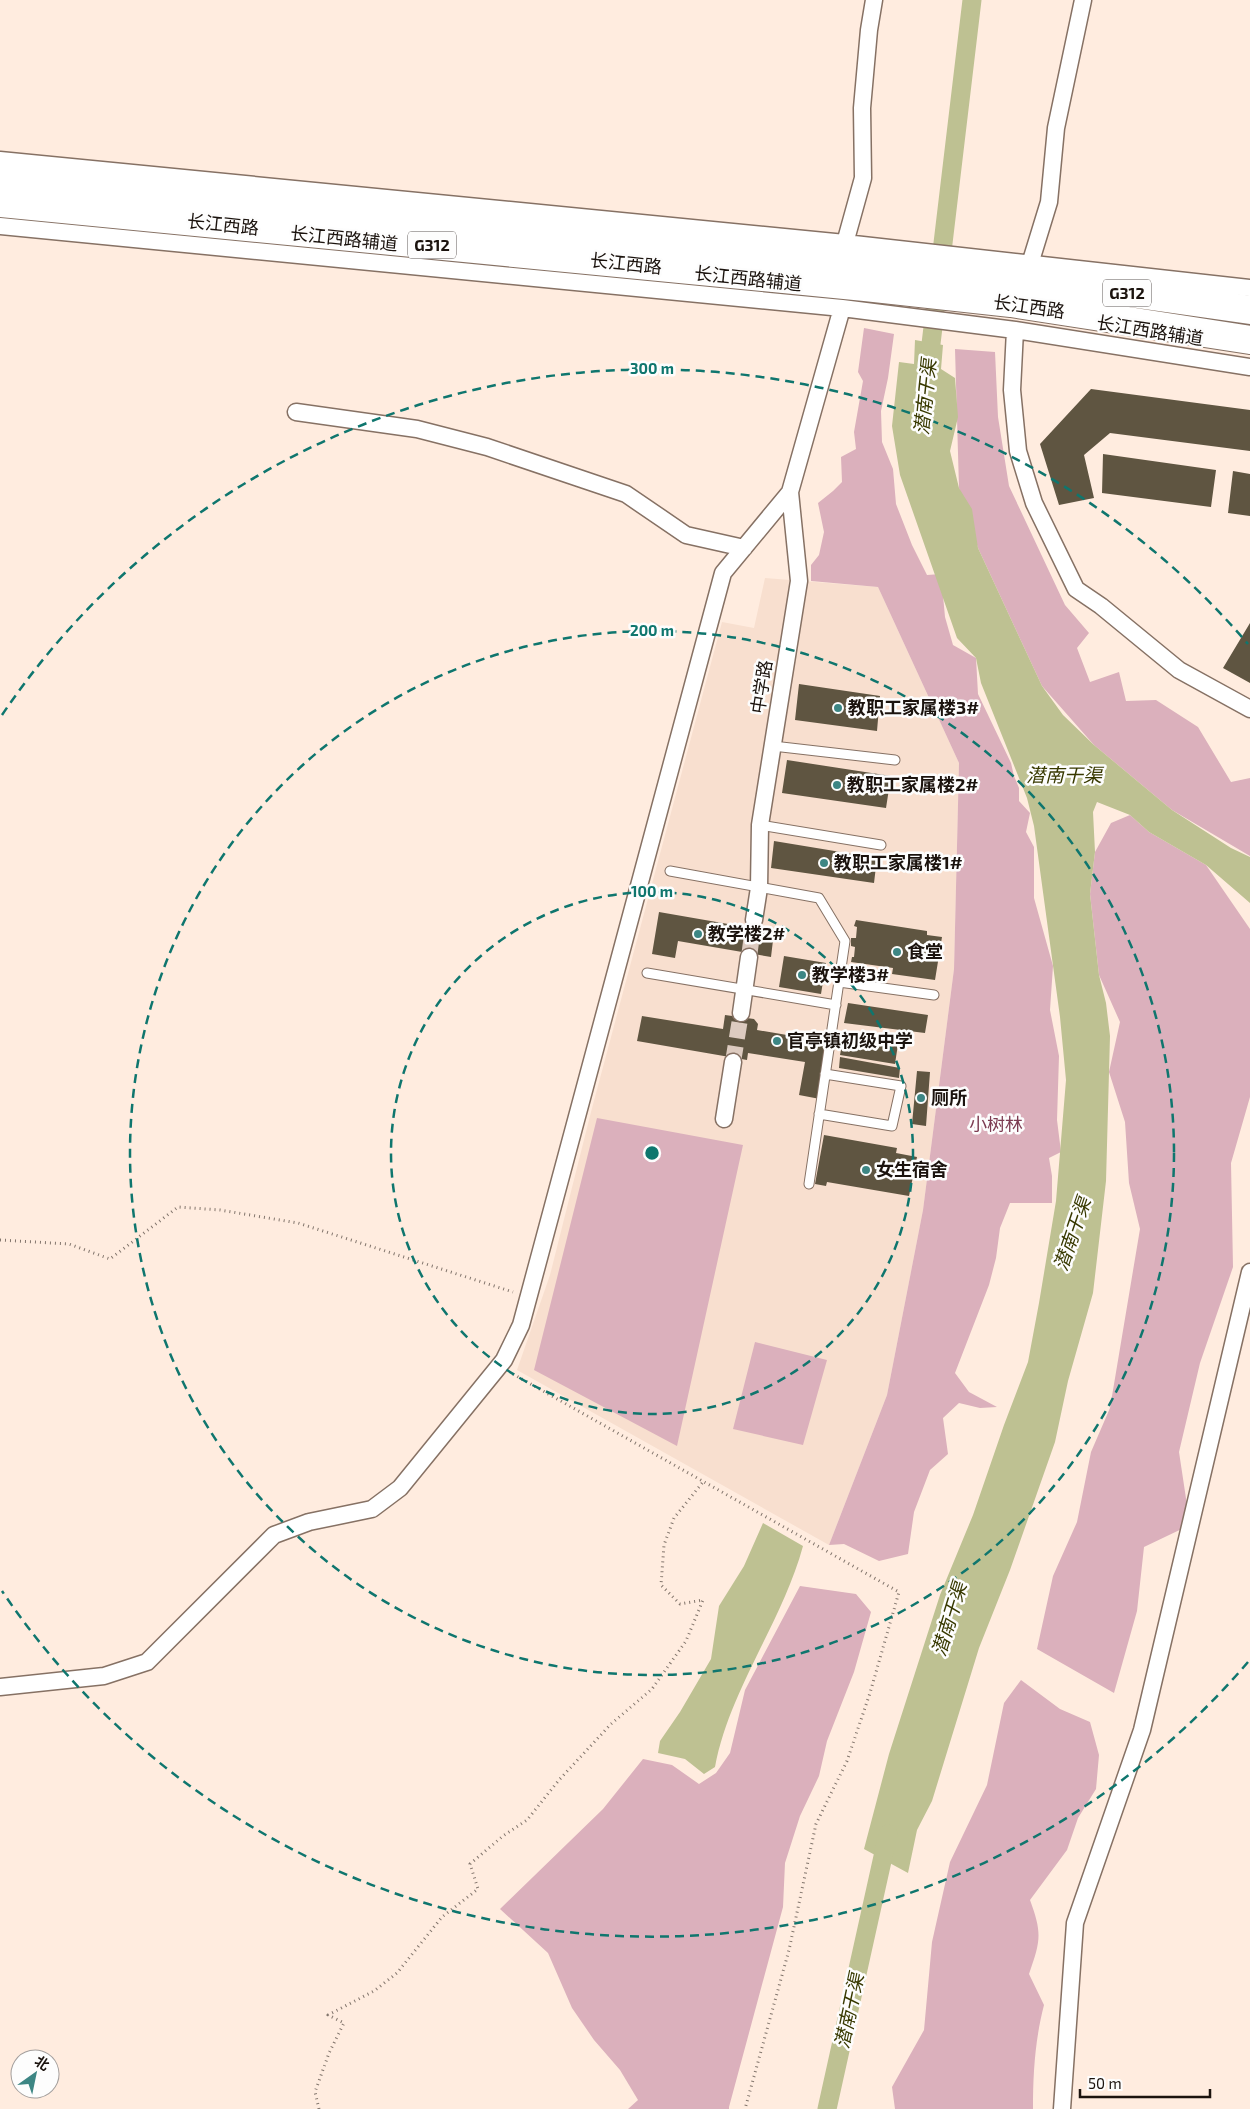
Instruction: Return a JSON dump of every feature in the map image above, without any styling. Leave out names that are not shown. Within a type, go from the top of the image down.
[{"type":"highway","name":"长江西路","points":[[0,178],[865,275],[1013,316],[1250,340]]},
{"type":"highway","name":"长江西路","points":[[0,203],[865,275],[1004,268],[1250,310]]},
{"type":"street","points":[[845,243],[863,178],[862,108],[869,30],[874,0]]},
{"type":"street","points":[[1030,264],[1049,202],[1056,128],[1083,0]]},
{"type":"street","points":[[0,160],[845,243],[1004,268],[1030,264],[1250,288]]},
{"type":"street","name":"长江西路辅道","points":[[0,226],[842,308],[998,328],[1013,316],[1250,367]]},
{"type":"street","points":[[0,1686],[104,1676],[147,1662],[274,1535],[309,1522],[372,1509],[400,1488],[504,1360],[520,1325],[528,1297],[723,573],[790,492],[842,308]]},
{"type":"street","points":[[1013,316],[1012,390],[1018,451],[1034,503],[1076,589],[1101,606],[1179,670],[1248,709]]},
{"type":"street","points":[[296,412],[417,429],[487,447],[626,494],[686,535],[744,548]]},
{"type":"street","name":"中学路","points":[[754,920],[759,888],[760,825],[799,582],[790,492]]},
{"type":"street","points":[[740,1013],[749,957]]},
{"type":"street","points":[[724,1118],[733,1062]]},
{"type":"street","points":[[1062,2109],[1075,1923],[1142,1730],[1250,1272]]},
{"type":"lane","points":[[773,746],[895,760]]},
{"type":"lane","points":[[760,825],[881,845]]},
{"type":"lane","points":[[670,871],[819,898],[845,942],[809,1184]]},
{"type":"lane","points":[[647,973],[836,1005]]},
{"type":"lane","points":[[839,982],[934,995]]},
{"type":"lane","points":[[819,1114],[892,1126],[901,1086],[825,1074]]},
{"type":"path","points":[[0,1240],[69,1244],[110,1259],[178,1208],[220,1210],[298,1223],[528,1297]]},
{"type":"path","points":[[508,1352],[512,1374],[899,1592],[870,1693],[847,1761],[816,1824],[789,1950],[744,2109]]},
{"type":"path","points":[[319,2109],[315,2092],[328,2053],[344,2023],[328,2015],[374,1991],[397,1973],[442,1917],[478,1889],[470,1864],[503,1836],[526,1820],[559,1780],[611,1724],[652,1689],[686,1641],[703,1600],[680,1604],[661,1585],[664,1545],[674,1518],[703,1482]]},
{"type":"shaded area","name":"官亭镇初级中学","points":[[765,578],[878,587],[959,763],[954,969],[923,1210],[887,1395],[829,1545],[517,1370],[550,1275],[591,1112],[722,622],[754,628]]},
{"type":"green space","name":"小树林","points":[[864,328],[894,334],[881,411],[882,442],[893,469],[896,504],[912,545],[927,575],[941,574],[945,617],[953,645],[976,658],[978,694],[1011,763],[1019,788],[1019,801],[1030,813],[1026,832],[1034,847],[1034,898],[1053,966],[1050,1010],[1059,1056],[1057,1120],[1061,1152],[1049,1158],[1052,1176],[1052,1203],[1010,1203],[1000,1228],[996,1258],[989,1285],[955,1373],[969,1392],[997,1407],[980,1408],[959,1403],[943,1418],[948,1454],[930,1470],[914,1512],[908,1554],[879,1561],[844,1544],[829,1545],[887,1395],[923,1210],[954,969],[959,763],[878,587],[811,581],[811,565],[819,555],[824,532],[818,503],[842,482],[841,457],[856,449],[854,432],[863,381],[858,372]]},
{"type":"green space","points":[[955,349],[995,352],[998,417],[1009,486],[1065,605],[1089,633],[1077,648],[1090,682],[1119,672],[1126,701],[1156,700],[1198,727],[1231,782],[1250,778],[1250,856],[1172,810],[1094,745],[1042,686],[978,548],[959,488]]},
{"type":"green space","points":[[1130,815],[1149,832],[1206,865],[1250,929],[1250,1097],[1231,1163],[1233,1267],[1200,1363],[1179,1452],[1190,1525],[1144,1547],[1137,1611],[1114,1693],[1037,1649],[1053,1576],[1077,1522],[1091,1452],[1110,1408],[1140,1229],[1129,1183],[1125,1122],[1109,1072],[1120,1022],[1099,975],[1090,894],[1095,852],[1111,823]]},
{"type":"green space","points":[[597,1118],[743,1145],[677,1446],[534,1370]]},
{"type":"green space","points":[[755,1342],[827,1360],[803,1445],[733,1429]]},
{"type":"green space","points":[[800,1586],[856,1594],[871,1612],[854,1672],[827,1741],[819,1776],[800,1816],[785,1863],[783,1907],[729,2109],[628,2109],[638,2100],[620,2070],[594,2040],[572,2008],[548,1953],[500,1909],[603,1809],[643,1759],[672,1765],[699,1784],[716,1773],[730,1753],[745,1690]]},
{"type":"green space","points":[[1021,1680],[1060,1709],[1090,1722],[1099,1755],[1096,1789],[1078,1818],[1067,1850],[1030,1900],[1037,1921],[1038,1944],[1029,1974],[1044,2005],[1035,2057],[1033,2109],[895,2109],[892,2087],[924,2030],[932,1942],[950,1862],[987,1785],[1004,1703]]},
{"type":"water","name":"潜南干渠","points":[[915,340],[943,345],[941,369],[955,378],[958,417],[950,451],[959,488],[972,509],[978,548],[1042,686],[1063,715],[1094,745],[1172,810],[1231,848],[1250,857],[1250,903],[1206,865],[1149,832],[1130,815],[1097,802],[1093,812],[1095,852],[1090,894],[1099,975],[1106,1003],[1110,1036],[1106,1181],[1093,1293],[1068,1381],[1055,1442],[1010,1570],[979,1648],[932,1801],[917,1830],[908,1873],[864,1849],[889,1754],[940,1595],[973,1515],[1028,1362],[1056,1201],[1066,1080],[1060,1017],[1034,826],[1027,798],[981,683],[976,658],[957,638],[900,475],[892,426],[899,362],[914,364]]},
{"type":"water","points":[[763,1523],[803,1546],[782,1602],[732,1710],[722,1738],[715,1767],[704,1774],[685,1759],[658,1753],[660,1741],[680,1712],[711,1659],[719,1606],[744,1566]]},
{"type":"building","points":[[1091,389],[1250,410],[1250,451],[1110,433],[1084,455],[1094,498],[1059,505],[1040,444]]},
{"type":"building","points":[[1103,454],[1216,470],[1211,507],[1102,493]]},
{"type":"building","points":[[1233,471],[1250,474],[1250,516],[1228,513]]},
{"type":"building","points":[[1250,623],[1250,683],[1223,668]]},
{"type":"building","name":"教职工家属楼3#","points":[[799,684],[880,696],[877,731],[795,720]]},
{"type":"building","name":"教职工家属楼2#","points":[[787,760],[891,776],[886,808],[782,793]]},
{"type":"building","name":"教职工家属楼1#","points":[[774,841],[877,858],[874,883],[771,868]]},
{"type":"building","name":"教学楼2#","points":[[659,912],[774,932],[771,957],[678,941],[675,958],[652,954]]},
{"type":"building","name":"食堂","points":[[856,920],[927,931],[927,935],[942,937],[935,980],[892,974],[893,968],[851,962],[852,957],[854,957],[855,947],[851,946],[851,938],[856,938],[857,927],[854,926]]},
{"type":"building","name":"教学楼3#","points":[[784,956],[826,963],[821,994],[779,987]]},
{"type":"building","points":[[848,1003],[928,1015],[925,1033],[844,1023]]},
{"type":"building","points":[[725,1015],[754,1019],[758,1024],[757,1030],[828,1042],[820,1099],[799,1095],[805,1062],[748,1053],[747,1060],[637,1041],[642,1016],[723,1029]]},
{"type":"building","points":[[844,1034],[898,1044],[895,1064],[840,1055]]},
{"type":"building","points":[[840,1057],[900,1068],[899,1078],[839,1068]]},
{"type":"building","name":"厕所","points":[[917,1071],[930,1072],[926,1126],[912,1124]]},
{"type":"building","name":"女生宿舍","points":[[824,1135],[897,1148],[896,1153],[917,1157],[909,1196],[827,1182],[826,1186],[815,1184]]},
{"type":"waterway","name":"潜南干渠","points":[[928,369],[972,0]]},
{"type":"waterway","name":"潜南干渠","points":[[827,2109],[888,1834]]},
{"type":"tunnel","points":[[749,957],[754,920]]},
{"type":"tunnel","points":[[733,1062],[741,1013]]},
{"type":"place","name":"教职工家属楼3#","points":[[838,708]]},
{"type":"place","name":"教职工家属楼2#","points":[[837,785]]},
{"type":"place","name":"教职工家属楼1#","points":[[824,863]]},
{"type":"place","name":"教学楼2#","points":[[698,934]]},
{"type":"place","name":"食堂","points":[[897,952]]},
{"type":"place","name":"教学楼3#","points":[[802,975]]},
{"type":"place","name":"官亭镇初级中学","points":[[777,1041]]},
{"type":"place","name":"厕所","points":[[921,1098]]},
{"type":"place","name":"女生宿舍","points":[[866,1170]]}]
